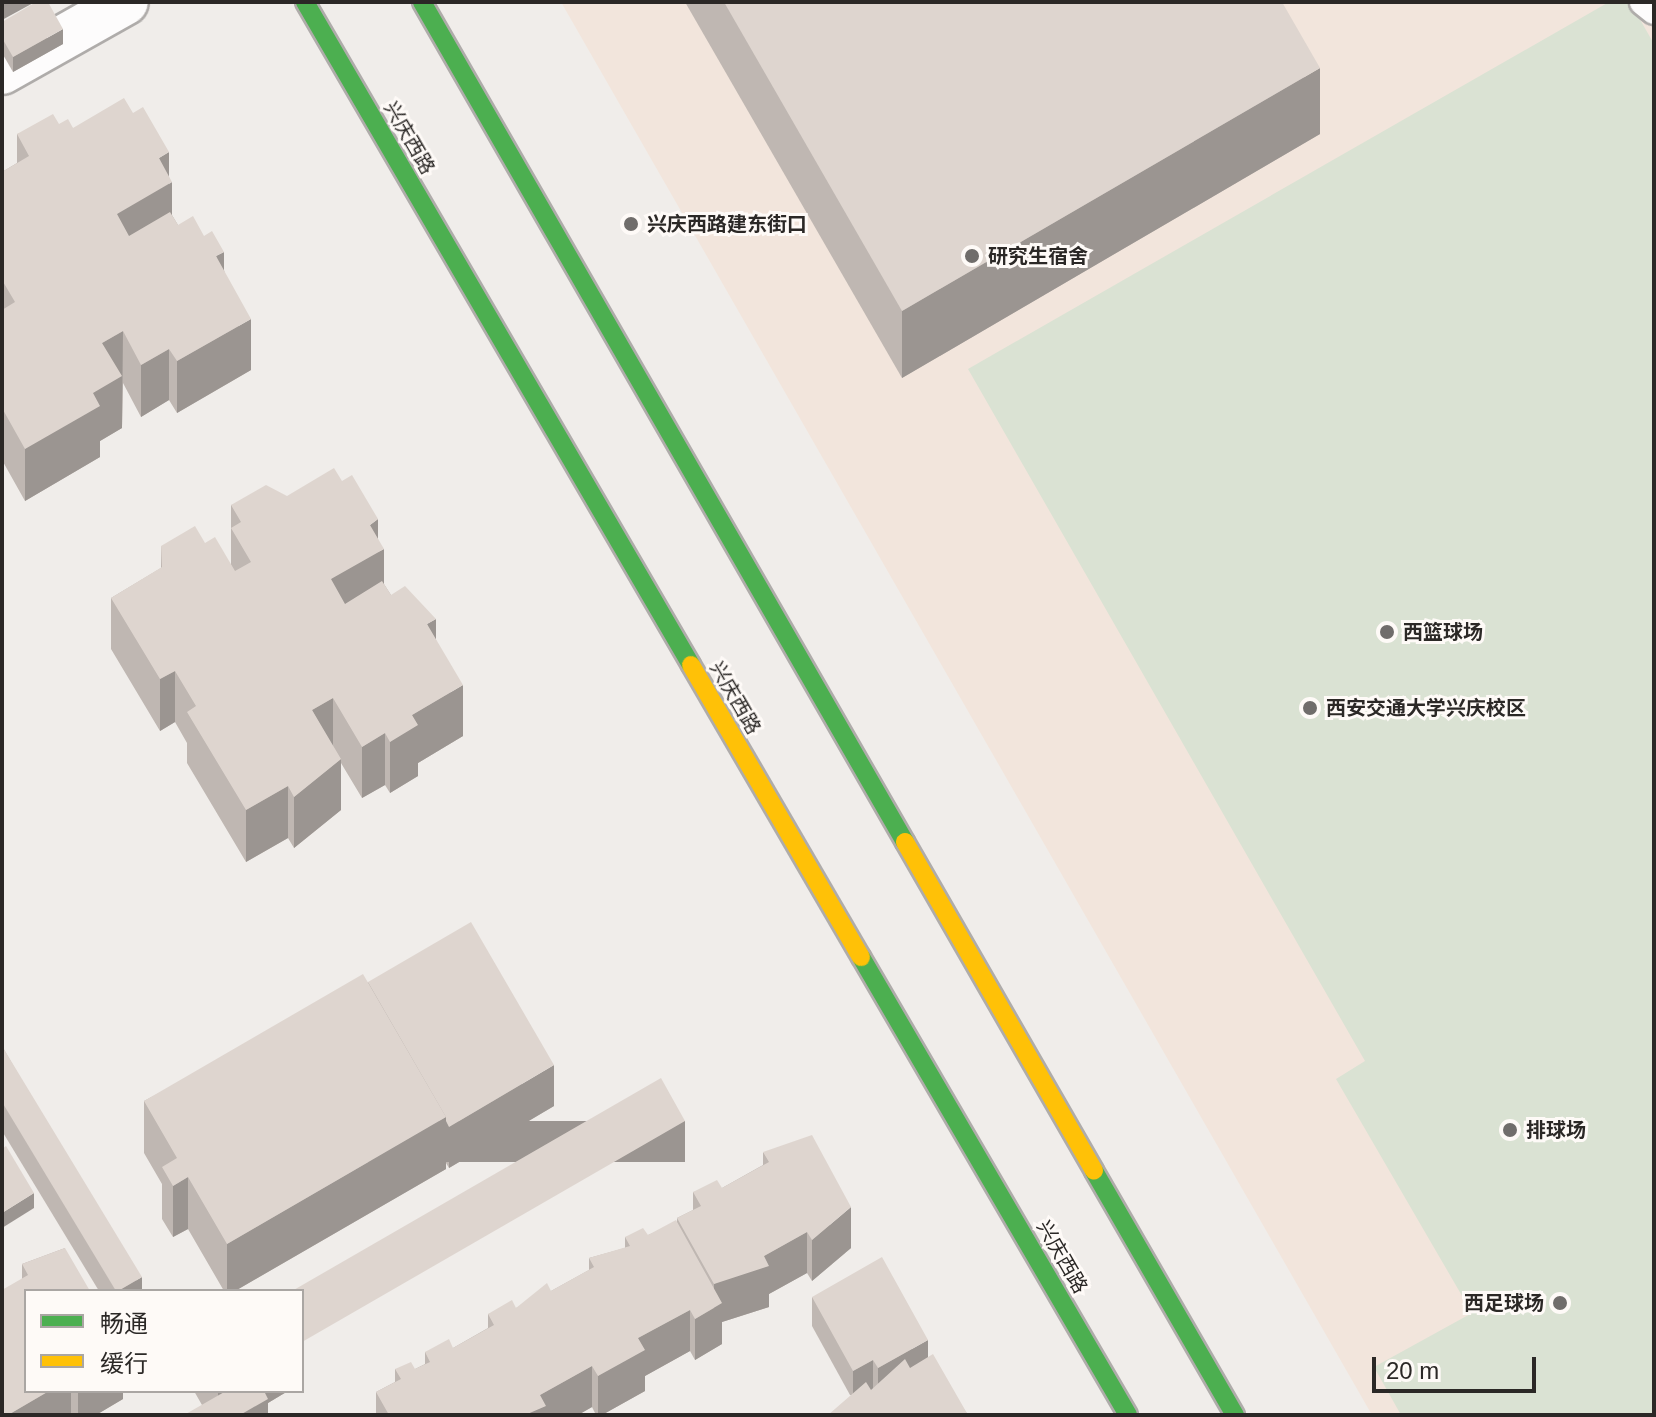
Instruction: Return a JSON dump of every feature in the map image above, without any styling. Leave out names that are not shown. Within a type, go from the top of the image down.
[{"type":"main road","name":"兴庆西路","points":[[305,2],[1128,1415]]},
{"type":"main road","points":[[422,2],[1235,1415]]},
{"type":"street","points":[[2,72],[126,2]]},
{"type":"lane","points":[[1643,2],[1654,11]]},
{"type":"shaded area","name":"西安交通大学兴庆校区","points":[[561,2],[1654,2],[1654,1415],[1372,1415]]},
{"type":"green space","name":"西篮球场","points":[[1609,2],[1630,2],[1654,44],[1654,1415],[1401,1415],[1374,1367],[1472,1313],[1336,1079],[1365,1061],[968,369]]},
{"type":"building","points":[[36,2],[48,2],[63,29],[13,57],[2,38],[2,22]]},
{"type":"building","name":"研究生宿舍","points":[[724,2],[1282,2],[1320,68],[902,311]]},
{"type":"building","points":[[124,98],[133,113],[143,107],[169,152],[159,158],[172,182],[117,214],[129,236],[170,212],[178,225],[193,216],[204,236],[212,231],[224,252],[216,256],[251,319],[177,361],[169,349],[141,365],[123,331],[102,343],[122,376],[93,393],[100,406],[25,449],[2,408],[2,310],[15,302],[2,280],[2,172],[29,156],[17,134],[53,114],[59,124],[68,119],[73,128]]},
{"type":"building","points":[[334,468],[342,481],[352,475],[378,519],[370,525],[384,549],[331,579],[345,604],[382,581],[391,595],[405,586],[436,619],[427,624],[463,685],[412,715],[418,725],[390,742],[385,733],[362,747],[333,698],[312,710],[341,759],[294,797],[288,786],[246,810],[187,712],[196,706],[175,671],[160,679],[111,598],[162,567],[161,546],[195,526],[205,543],[215,537],[235,571],[251,562],[231,528],[241,522],[231,505],[266,485],[287,496]]},
{"type":"building","points":[[471,922],[554,1065],[449,1127],[368,982]]},
{"type":"building","points":[[363,974],[446,1117],[227,1244],[188,1177],[173,1186],[162,1167],[177,1158],[144,1101]]},
{"type":"building","points":[[2,1046],[142,1277],[121,1289],[115,1289],[2,1102]]},
{"type":"building","points":[[661,1078],[685,1121],[304,1341],[304,1289],[295,1289]]},
{"type":"building","points":[[812,1135],[851,1207],[812,1240],[807,1232],[764,1256],[769,1266],[714,1284],[677,1218],[701,1206],[693,1192],[717,1180],[722,1188],[769,1162],[763,1152]]},
{"type":"building","points":[[6,1146],[34,1193],[2,1213],[2,1149]]},
{"type":"building","points":[[676,1220],[722,1303],[695,1319],[690,1310],[638,1338],[645,1350],[598,1376],[592,1366],[540,1395],[546,1406],[525,1415],[389,1415],[376,1392],[401,1379],[395,1369],[411,1362],[415,1369],[430,1362],[425,1352],[449,1339],[453,1348],[494,1325],[488,1314],[512,1300],[516,1308],[547,1283],[551,1291],[594,1267],[589,1258],[630,1246],[625,1237],[643,1228],[648,1235]]},
{"type":"building","points":[[65,1248],[89,1289],[24,1289],[24,1393],[46,1393],[8,1415],[2,1415],[2,1290],[28,1275],[22,1264]]},
{"type":"building","points":[[882,1257],[928,1340],[878,1368],[873,1360],[853,1371],[812,1297]]},
{"type":"building","points":[[933,1354],[968,1415],[828,1415],[866,1382],[871,1390],[905,1359],[910,1368]]},
{"type":"building","points":[[222,1393],[265,1393],[268,1399],[240,1415],[184,1415]]},
{"type":"traffic: fast","points":[[305,2],[691,665]]},
{"type":"traffic: fast","points":[[422,2],[905,842]]},
{"type":"traffic: fast","points":[[861,957],[1128,1415]]},
{"type":"traffic: fast","points":[[1094,1171],[1235,1415]]},
{"type":"traffic: slow","points":[[691,665],[861,957]]},
{"type":"traffic: slow","points":[[905,842],[1094,1171]]},
{"type":"place","name":"兴庆西路建东街口","points":[[631,224]]},
{"type":"place","name":"研究生宿舍","points":[[972,256]]},
{"type":"place","name":"西篮球场","points":[[1387,632]]},
{"type":"place","name":"西安交通大学兴庆校区","points":[[1310,708]]},
{"type":"place","name":"排球场","points":[[1510,1130]]},
{"type":"place","name":"西足球场","points":[[1560,1303]]}]
